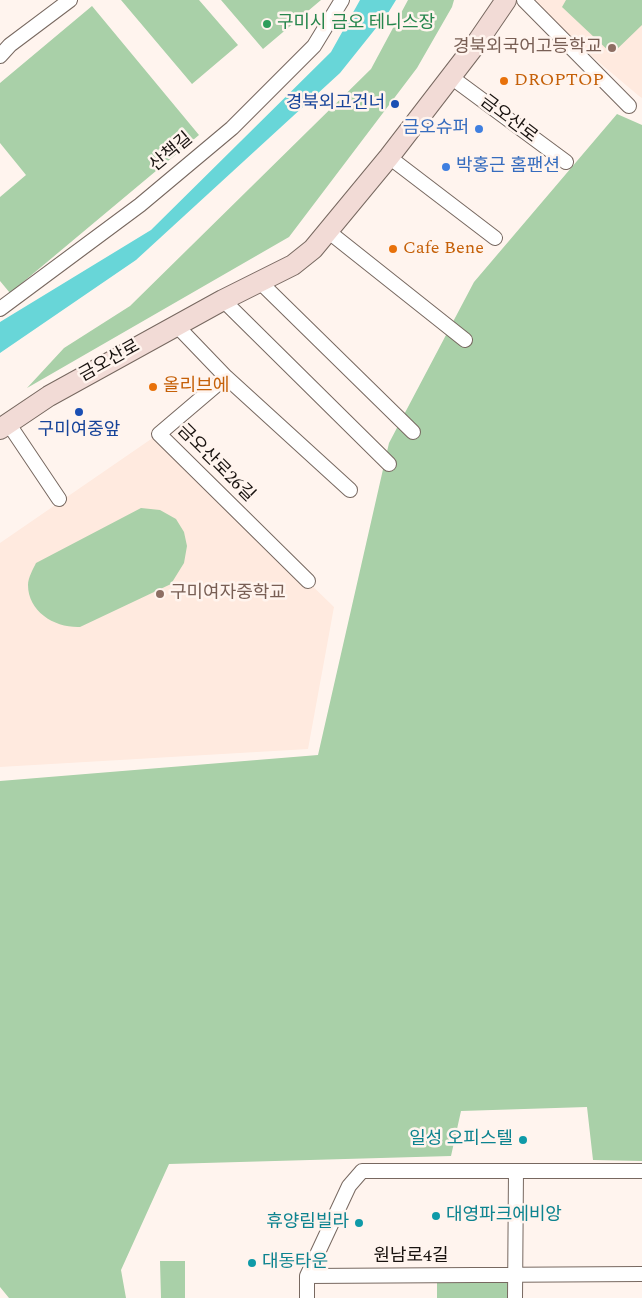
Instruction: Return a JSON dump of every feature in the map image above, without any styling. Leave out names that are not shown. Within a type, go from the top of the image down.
[{"type":"street","points":[[0,56],[10,45],[70,0]]},
{"type":"street","name":"산책길","points":[[0,309],[140,205],[232,128],[314,46],[342,0]]},
{"type":"street","name":"금오산로","points":[[4,426],[49,396],[223,300],[261,283],[294,265],[329,232],[389,157],[476,44],[506,0]]},
{"type":"street","points":[[476,44],[516,0]]},
{"type":"street","points":[[524,0],[629,106]]},
{"type":"street","name":"금오산로","points":[[451,77],[566,162]]},
{"type":"street","points":[[389,157],[494,238]]},
{"type":"street","points":[[329,232],[465,340]]},
{"type":"street","points":[[261,283],[413,432]]},
{"type":"street","points":[[223,300],[389,464]]},
{"type":"street","points":[[177,326],[226,377],[350,490]]},
{"type":"street","name":"금오산로26길","points":[[226,377],[159,434],[308,582]]},
{"type":"street","points":[[4,426],[59,498]]},
{"type":"street","points":[[307,1298],[307,1276],[349,1186],[362,1171],[642,1172]]},
{"type":"street","points":[[515,1298],[516,1171]]},
{"type":"street","name":"원남로4길","points":[[307,1276],[642,1274]]},
{"type":"shaded area","name":"경북외국어고등학교","points":[[525,0],[642,0],[642,98],[639,96]]},
{"type":"shaded area","name":"구미여자중학교","points":[[157,435],[334,607],[308,749],[0,767],[0,543]]},
{"type":"green space","points":[[121,0],[199,0],[238,45],[192,84]]},
{"type":"green space","name":"구미시 금오 테니스장","points":[[221,0],[321,0],[263,49]]},
{"type":"green space","points":[[408,0],[454,0],[452,7],[417,68],[289,237],[27,388],[64,348],[130,306],[371,69]]},
{"type":"green space","points":[[566,0],[642,0],[642,25],[612,54],[562,7]]},
{"type":"green space","points":[[92,6],[199,135],[10,293],[0,281],[0,197],[26,175],[0,143],[0,83]]},
{"type":"green space","points":[[617,114],[642,125],[642,1161],[593,1160],[587,1107],[461,1111],[451,1156],[169,1164],[121,1270],[126,1298],[9,1298],[0,1287],[0,781],[318,755],[389,443],[474,282]]},
{"type":"green space","points":[[141,508],[160,510],[176,519],[184,532],[187,546],[184,563],[171,584],[80,627],[61,625],[38,610],[29,595],[28,585],[36,563]]},
{"type":"green space","points":[[160,1261],[185,1261],[185,1298],[161,1298]]},
{"type":"green space","points":[[506,1279],[513,1298],[437,1298],[437,1280]]},
{"type":"water","points":[[360,0],[396,0],[388,13],[340,73],[136,260],[0,353],[0,322],[151,230],[331,52]]},
{"type":"place","name":"구미시 금오 테니스장","points":[[267,24]]},
{"type":"place","name":"경북외국어고등학교","points":[[612,48]]},
{"type":"place","name":"DROPTOP","points":[[504,81]]},
{"type":"place","name":"경북외고건너","points":[[395,104]]},
{"type":"place","name":"금오슈퍼","points":[[479,129]]},
{"type":"place","name":"박홍근 홈팬션","points":[[446,167]]},
{"type":"place","name":"Cafe Bene","points":[[393,249]]},
{"type":"place","name":"올리브에","points":[[153,387]]},
{"type":"place","name":"구미여중앞","points":[[79,412]]},
{"type":"place","name":"구미여자중학교","points":[[160,594]]},
{"type":"place","name":"일성 오피스텔","points":[[523,1140]]},
{"type":"place","name":"대영파크에비앙","points":[[436,1216]]},
{"type":"place","name":"휴양림빌라","points":[[359,1223]]},
{"type":"place","name":"대동타운","points":[[252,1263]]}]
